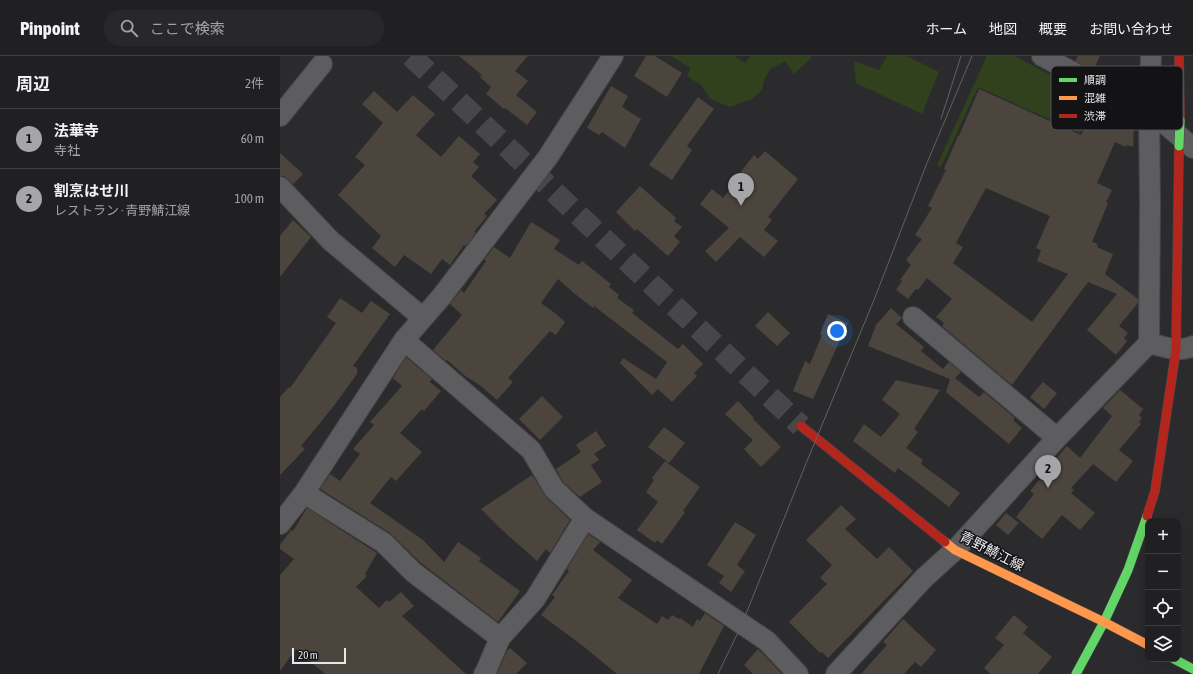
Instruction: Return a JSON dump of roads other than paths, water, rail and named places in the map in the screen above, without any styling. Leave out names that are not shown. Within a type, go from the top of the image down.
[{"type":"street","points":[[280,524],[304,493],[404,340],[442,296],[548,157],[613,56]]},
{"type":"street","points":[[1042,56],[1061,66]]},
{"type":"street","points":[[1151,56],[1151,66]]},
{"type":"street","points":[[1179,56],[1179,66]]},
{"type":"street","points":[[280,116],[322,64]]},
{"type":"street","points":[[836,674],[924,578],[955,550],[1057,438],[1149,343],[1149,130]]},
{"type":"street","points":[[1173,130],[1186,147]]},
{"type":"street","points":[[1076,674],[1104,622],[1128,570],[1155,491],[1185,348],[1186,147],[1182,130]]},
{"type":"street","points":[[280,187],[331,240],[423,318]]},
{"type":"street","points":[[913,317],[1057,438]]},
{"type":"street","points":[[404,340],[531,450],[554,489],[585,518],[767,641],[798,674]]},
{"type":"street","points":[[1149,343],[1185,348]]},
{"type":"street","name":"青野鯖江線","points":[[801,426],[955,550],[1145,643]]},
{"type":"street","points":[[304,493],[384,543],[413,572],[500,638]]},
{"type":"street","points":[[487,673],[500,638],[535,599],[585,518]]},
{"type":"street","points":[[1180,662],[1193,669]]},
{"type":"tunnel","points":[[411,56],[801,426]]},
{"type":"tram line","points":[[941,119],[961,56]]},
{"type":"tram line","points":[[718,674],[742,624],[807,461],[874,300],[927,163],[972,56]]},
{"type":"place","name":"法華寺","points":[[741,206]]},
{"type":"place","name":"割烹はせ川","points":[[1048,488]]}]
